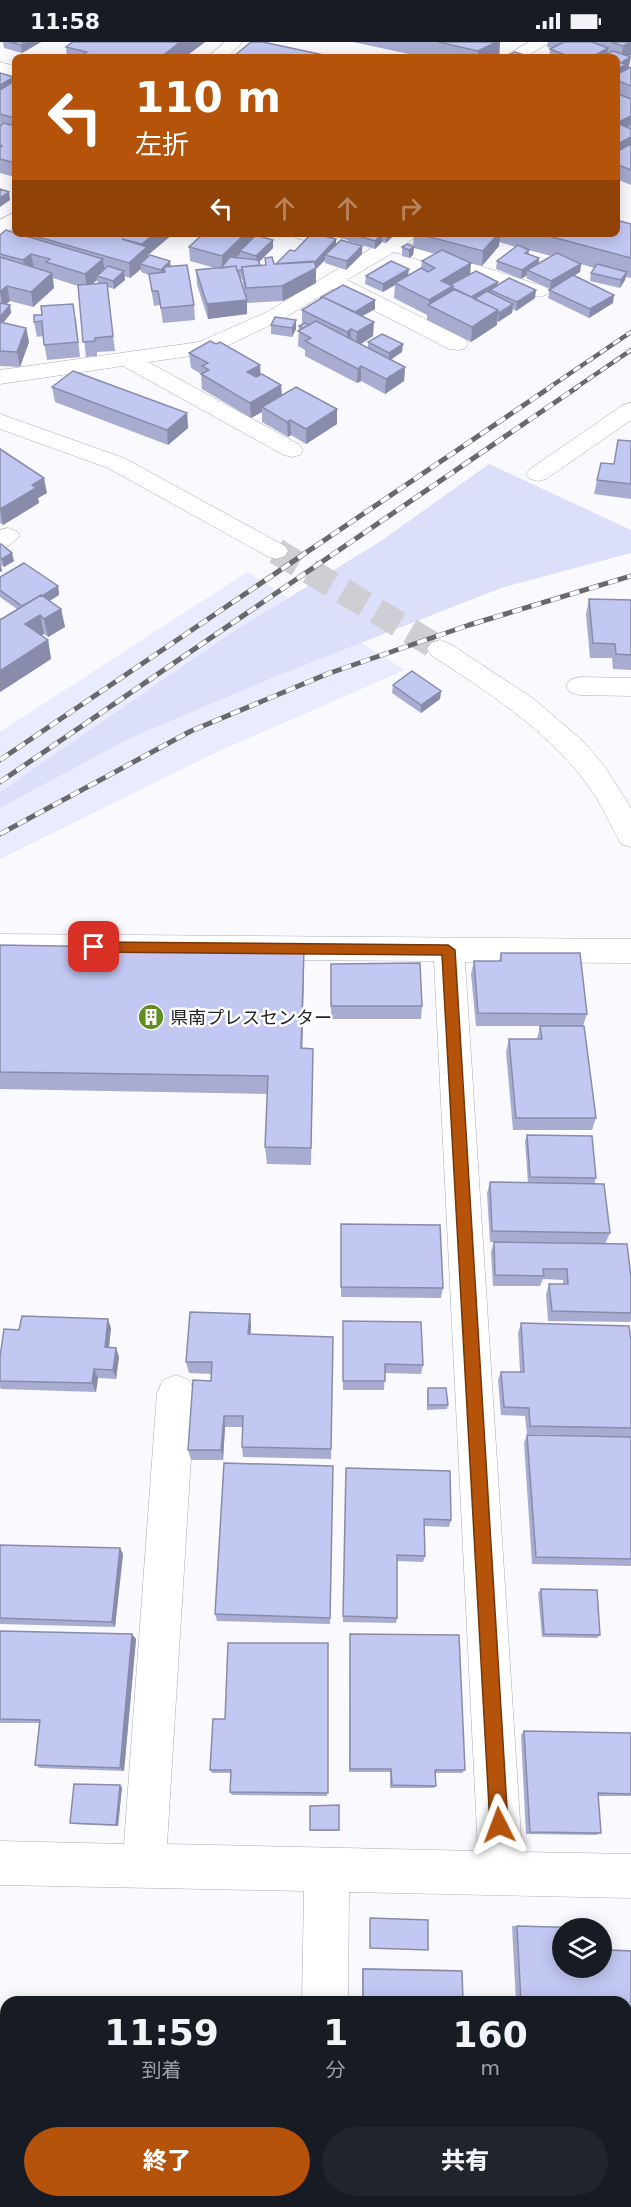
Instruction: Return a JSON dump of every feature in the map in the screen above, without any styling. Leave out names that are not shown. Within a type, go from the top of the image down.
[{"type":"street","points":[[221,54],[235,42]]},
{"type":"street","points":[[519,54],[542,42]]},
{"type":"street","points":[[330,237],[393,244],[539,291]]},
{"type":"street","points":[[0,377],[204,348],[274,316],[393,244]]},
{"type":"street","points":[[332,281],[457,344]]},
{"type":"street","points":[[126,359],[291,450]]},
{"type":"street","points":[[538,474],[629,414]]},
{"type":"street","points":[[0,421],[116,463],[276,551]]},
{"type":"street","points":[[440,649],[519,700],[579,753],[603,783],[631,837]]},
{"type":"street","points":[[579,686],[631,687]]},
{"type":"street","points":[[0,946],[631,951]]},
{"type":"street","points":[[448,950],[501,1873]]},
{"type":"street","points":[[144,1866],[176,1393]]},
{"type":"street","points":[[0,1863],[631,1876]]},
{"type":"street","points":[[325,1996],[327,1869]]},
{"type":"shaded area","points":[[489,464],[631,530],[631,553],[501,588],[274,677],[130,738],[0,808],[0,792],[231,633],[381,541]]},
{"type":"shaded area","points":[[247,572],[405,670],[217,752],[0,859],[0,732]]},
{"type":"building","points":[[9,42],[27,42],[21,45]]},
{"type":"building","points":[[73,42],[180,42],[165,54],[84,54],[87,52],[66,47]]},
{"type":"building","points":[[251,42],[263,42],[319,54],[237,54]]},
{"type":"building","points":[[438,42],[496,42],[478,51]]},
{"type":"building","points":[[564,42],[592,42],[608,48],[597,54],[562,54],[550,49]]},
{"type":"building","points":[[611,42],[631,42],[623,46]]},
{"type":"building","points":[[613,51],[631,57],[621,63],[626,64],[620,68],[620,54],[608,54]]},
{"type":"building","points":[[631,67],[631,86],[620,82],[620,73]]},
{"type":"building","points":[[0,73],[12,76],[12,78],[0,85]]},
{"type":"building","points":[[12,82],[12,117],[0,114],[0,90]]},
{"type":"building","points":[[620,95],[631,99],[631,116],[620,122]]},
{"type":"building","points":[[4,123],[12,125],[12,162],[0,159],[2,146],[0,145],[0,126]]},
{"type":"building","points":[[620,124],[631,129],[631,137],[620,143]]},
{"type":"building","points":[[631,144],[631,170],[620,166],[620,150]]},
{"type":"building","points":[[0,189],[9,192],[0,198]]},
{"type":"building","points":[[620,221],[631,224],[631,258],[552,237],[620,237]]},
{"type":"building","points":[[6,230],[12,232],[12,237],[29,237],[103,259],[85,274],[46,262],[50,259],[31,254],[23,260],[0,254],[0,235]]},
{"type":"building","points":[[38,237],[150,237],[142,244],[122,239],[147,247],[129,263]]},
{"type":"building","points":[[200,237],[242,237],[222,256],[189,247]]},
{"type":"building","points":[[254,237],[273,240],[256,256],[240,251]]},
{"type":"building","points":[[308,237],[336,239],[315,262],[277,264],[290,250],[295,251]]},
{"type":"building","points":[[362,237],[379,237],[375,241]]},
{"type":"building","points":[[429,237],[495,237],[483,251]]},
{"type":"building","points":[[341,240],[362,246],[347,261],[325,255]]},
{"type":"building","points":[[407,244],[414,247],[409,250],[402,247]]},
{"type":"building","points":[[518,245],[529,250],[525,253],[539,258],[522,270],[497,261]]},
{"type":"building","points":[[442,250],[471,263],[441,281],[453,286],[429,300],[395,283],[421,268],[428,272],[435,268],[422,261]]},
{"type":"building","points":[[557,253],[581,264],[551,281],[527,270]]},
{"type":"building","points":[[150,255],[170,261],[161,270],[140,264]]},
{"type":"building","points":[[0,257],[52,273],[31,292],[7,286],[0,292]]},
{"type":"building","points":[[230,257],[258,260],[260,265],[242,267],[242,270],[237,271],[236,266],[221,268]]},
{"type":"building","points":[[272,257],[274,264],[314,261],[316,268],[282,286],[246,288],[242,267],[266,265],[265,258]]},
{"type":"building","points":[[391,261],[409,269],[383,284],[366,276]]},
{"type":"building","points":[[597,264],[627,272],[621,280],[591,273]]},
{"type":"building","points":[[187,265],[194,305],[161,308],[158,291],[152,291],[149,274],[165,272],[164,267]]},
{"type":"building","points":[[108,266],[124,271],[113,281],[97,276]]},
{"type":"building","points":[[236,266],[247,300],[207,304],[196,270]]},
{"type":"building","points":[[476,271],[498,282],[471,297],[453,289],[450,285]]},
{"type":"building","points":[[573,275],[614,295],[590,309],[549,290]]},
{"type":"building","points":[[509,278],[536,290],[517,302],[490,290]]},
{"type":"building","points":[[107,283],[113,336],[83,342],[78,285]]},
{"type":"building","points":[[343,285],[375,300],[355,312],[323,297],[320,298]]},
{"type":"building","points":[[455,289],[498,310],[472,327],[428,305]]},
{"type":"building","points":[[487,291],[513,304],[498,313],[498,310],[474,299]]},
{"type":"building","points":[[323,297],[374,322],[357,332],[351,329],[347,332],[302,310]]},
{"type":"building","points":[[0,303],[10,305],[0,317]]},
{"type":"building","points":[[73,304],[78,342],[44,345],[42,321],[34,322],[34,315],[42,315],[41,306]]},
{"type":"building","points":[[275,317],[296,320],[292,328],[271,325]]},
{"type":"building","points":[[316,321],[405,367],[386,379],[361,366],[358,369],[305,341],[311,338],[298,331]]},
{"type":"building","points":[[0,322],[26,328],[17,352],[0,351]]},
{"type":"building","points":[[305,323],[309,325],[303,328],[299,326]]},
{"type":"building","points":[[382,334],[403,344],[389,353],[368,342]]},
{"type":"building","points":[[210,341],[216,344],[220,342],[260,365],[247,372],[256,377],[262,374],[281,385],[250,403],[201,374],[209,370],[202,366],[208,363],[189,353]]},
{"type":"building","points":[[73,371],[187,413],[167,430],[52,387]]},
{"type":"building","points":[[296,387],[337,409],[306,429],[290,420],[287,422],[262,407]]},
{"type":"building","points":[[618,440],[631,441],[631,484],[597,480],[601,463],[614,464]]},
{"type":"building","points":[[0,449],[44,478],[32,485],[36,488],[0,509]]},
{"type":"building","points":[[0,544],[12,553],[2,559],[0,557]]},
{"type":"building","points":[[24,563],[58,586],[22,606],[0,590],[0,577]]},
{"type":"building","points":[[41,595],[61,609],[44,619],[40,615],[25,624],[48,640],[0,671],[0,620]]},
{"type":"building","points":[[589,599],[631,600],[631,655],[616,654],[615,644],[593,643]]},
{"type":"building","points":[[412,671],[441,691],[421,705],[393,685]]},
{"type":"building","name":"県南プレスセンター","points":[[0,945],[304,950],[301,1048],[313,1049],[311,1148],[265,1147],[268,1076],[0,1072]]},
{"type":"building","points":[[501,953],[580,953],[587,1014],[478,1013],[474,961],[501,961]]},
{"type":"building","points":[[420,963],[422,1006],[331,1006],[331,964]]},
{"type":"building","points":[[540,1026],[584,1026],[596,1118],[516,1118],[509,1039],[542,1039]]},
{"type":"building","points":[[527,1135],[592,1136],[596,1178],[530,1177]]},
{"type":"building","points":[[490,1182],[604,1184],[610,1233],[492,1231]]},
{"type":"building","points":[[341,1224],[440,1225],[443,1288],[341,1287]]},
{"type":"building","points":[[494,1242],[627,1244],[631,1278],[631,1313],[552,1311],[549,1284],[568,1284],[567,1269],[543,1269],[544,1276],[495,1275]]},
{"type":"building","points":[[190,1312],[250,1314],[248,1334],[333,1337],[331,1449],[242,1447],[243,1416],[224,1416],[221,1450],[188,1450],[193,1380],[211,1381],[212,1362],[186,1362]]},
{"type":"building","points":[[22,1316],[108,1319],[105,1347],[116,1348],[113,1370],[94,1369],[92,1383],[0,1381],[0,1357],[4,1329],[19,1330]]},
{"type":"building","points":[[343,1321],[421,1322],[423,1365],[385,1364],[385,1381],[343,1381]]},
{"type":"building","points":[[521,1323],[629,1326],[631,1428],[530,1426],[529,1408],[504,1407],[501,1372],[524,1372]]},
{"type":"building","points":[[428,1388],[446,1388],[448,1405],[428,1405]]},
{"type":"building","points":[[527,1435],[631,1437],[631,1559],[536,1557]]},
{"type":"building","points":[[224,1463],[333,1466],[330,1618],[215,1614]]},
{"type":"building","points":[[346,1468],[450,1471],[451,1520],[424,1519],[425,1556],[397,1555],[397,1618],[343,1616]]},
{"type":"building","points":[[0,1545],[120,1548],[112,1622],[0,1618]]},
{"type":"building","points":[[541,1589],[597,1590],[600,1635],[544,1634]]},
{"type":"building","points":[[0,1631],[132,1634],[120,1768],[35,1765],[40,1720],[0,1719]]},
{"type":"building","points":[[350,1634],[459,1635],[465,1770],[435,1770],[436,1786],[392,1785],[391,1769],[350,1769]]},
{"type":"building","points":[[228,1643],[328,1643],[328,1793],[230,1792],[231,1770],[210,1770],[213,1719],[225,1719]]},
{"type":"building","points":[[524,1731],[631,1733],[631,1794],[598,1793],[601,1833],[530,1832]]},
{"type":"building","points":[[74,1784],[120,1785],[116,1825],[70,1823]]},
{"type":"building","points":[[339,1805],[339,1830],[310,1830],[310,1806]]},
{"type":"building","points":[[370,1918],[428,1920],[428,1950],[370,1948]]},
{"type":"building","points":[[517,1926],[552,1927],[552,1978],[612,1978],[612,1950],[631,1951],[631,1996],[521,1996]]},
{"type":"building","points":[[363,1969],[462,1971],[463,1996],[363,1996]]},
{"type":"tunnel","points":[[276,551],[440,649]]},
{"type":"railway","points":[[547,389],[631,332]]},
{"type":"railway","points":[[574,389],[631,350]]},
{"type":"railway","points":[[0,760],[549,388]]},
{"type":"railway","points":[[0,782],[576,388]]},
{"type":"railway","points":[[0,834],[191,731],[327,674],[469,625],[631,576]]},
{"type":"place","name":"県南プレスセンター","points":[[151,1017]]},
{"type":"route","points":[[94,947],[448,950],[499,1825]]}]
